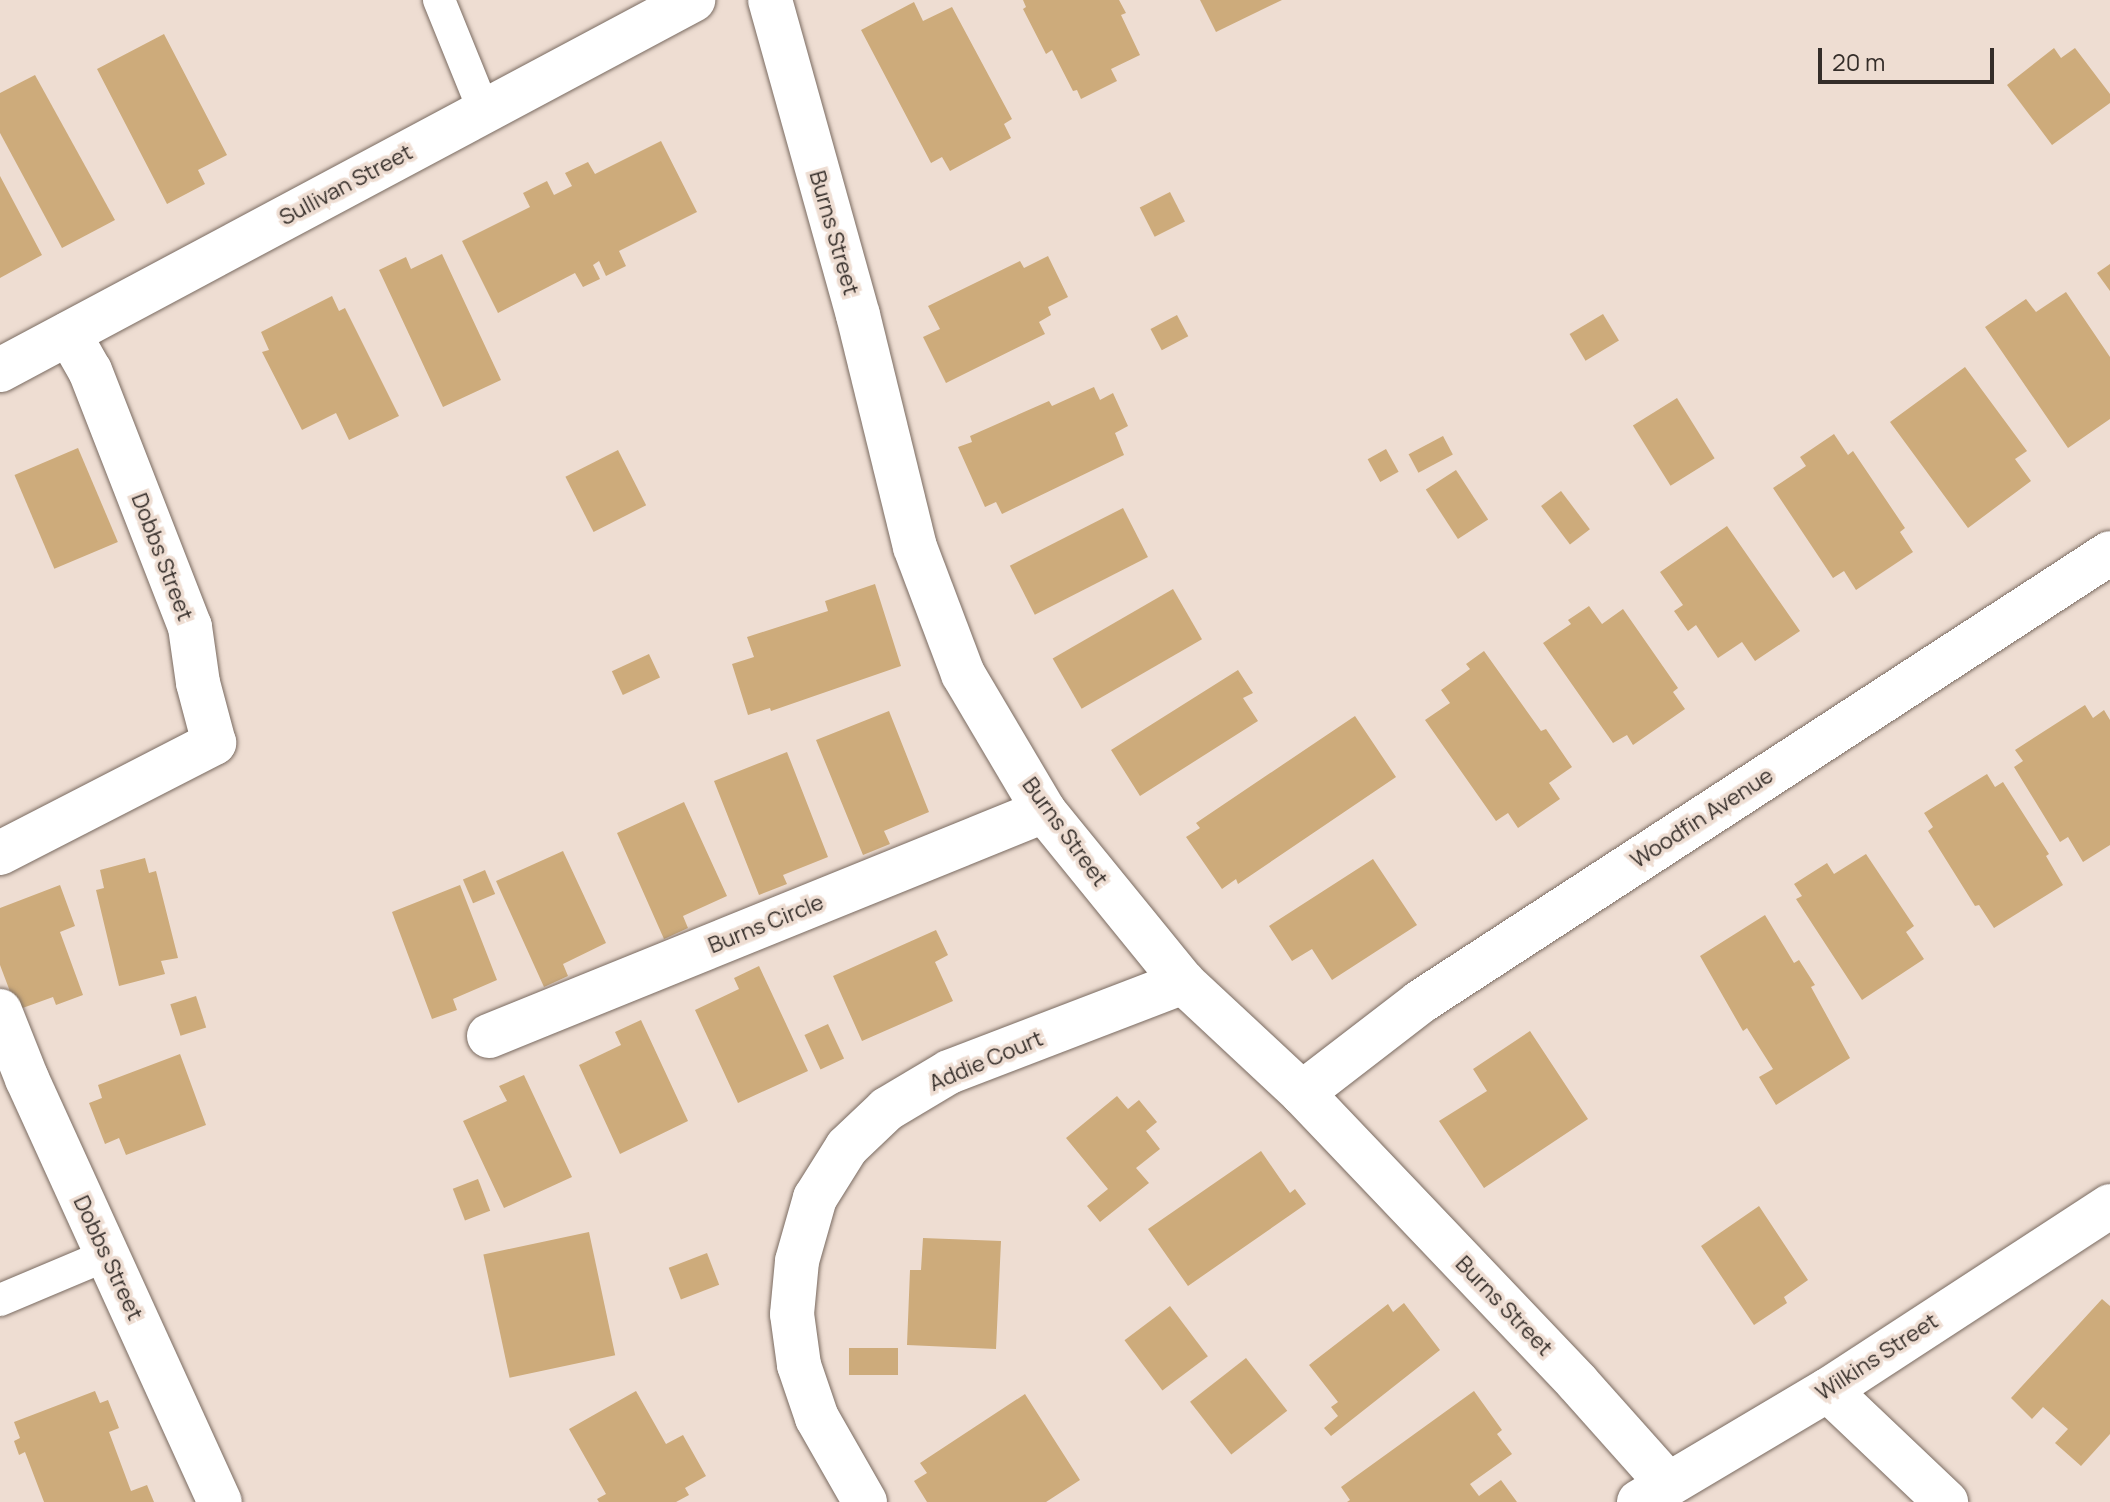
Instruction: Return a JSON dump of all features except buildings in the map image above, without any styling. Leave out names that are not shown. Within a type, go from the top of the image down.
[{"type":"street","name":"Sullivan Street","points":[[0,370],[693,0]]},
{"type":"street","name":"Burns Street","points":[[770,0],[858,315],[915,547],[963,674],[1044,811],[1183,982],[1302,1093],[1588,1393],[1654,1493]]},
{"type":"street","name":"Dobbs Street","points":[[0,853],[214,743],[198,683],[190,627],[90,371],[69,334]]},
{"type":"street","name":"Woodfin Avenue","points":[[1302,1093],[1420,1002],[2110,553]]},
{"type":"street","name":"Burns Circle","points":[[489,1036],[1044,811]]},
{"type":"street","name":"Addie Court","points":[[865,1502],[817,1418],[799,1365],[792,1314],[797,1261],[815,1198],[847,1147],[887,1109],[949,1072],[1183,982]]},
{"type":"street","name":"Dobbs Street","points":[[0,1011],[27,1079],[220,1502]]},
{"type":"street","name":"Wilkins Street","points":[[1654,1493],[1828,1390],[2110,1206]]},
{"type":"street","points":[[1828,1390],[1946,1502]]},
{"type":"lane","points":[[439,0],[484,111]]},
{"type":"lane","points":[[0,1300],[107,1255]]}]
